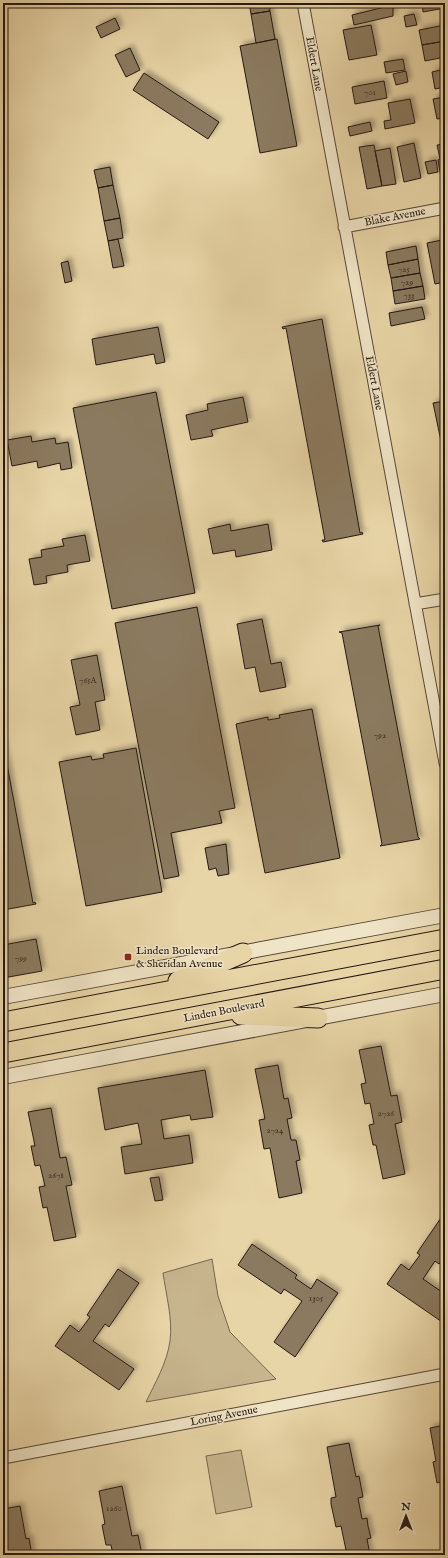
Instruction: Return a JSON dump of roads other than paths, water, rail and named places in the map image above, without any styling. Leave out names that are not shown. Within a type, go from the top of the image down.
[{"type":"highway","points":[[3,1022],[445,939]]},
{"type":"highway","points":[[150,994],[243,952]]},
{"type":"highway","name":"Linden Boulevard","points":[[3,1053],[445,969]]},
{"type":"highway","points":[[208,1014],[318,1018]]},
{"type":"street","name":"Eldert Lane","points":[[303,3],[445,763]]},
{"type":"street","name":"Blake Avenue","points":[[344,227],[445,208]]},
{"type":"street","points":[[415,604],[445,599]]},
{"type":"street","points":[[3,997],[445,915]]},
{"type":"street","points":[[3,1077],[445,994]]},
{"type":"street","name":"Loring Avenue","points":[[3,1458],[445,1374]]},
{"type":"place","name":"Linden Boulevard & Sheridan Avenue","points":[[128,957]]}]
